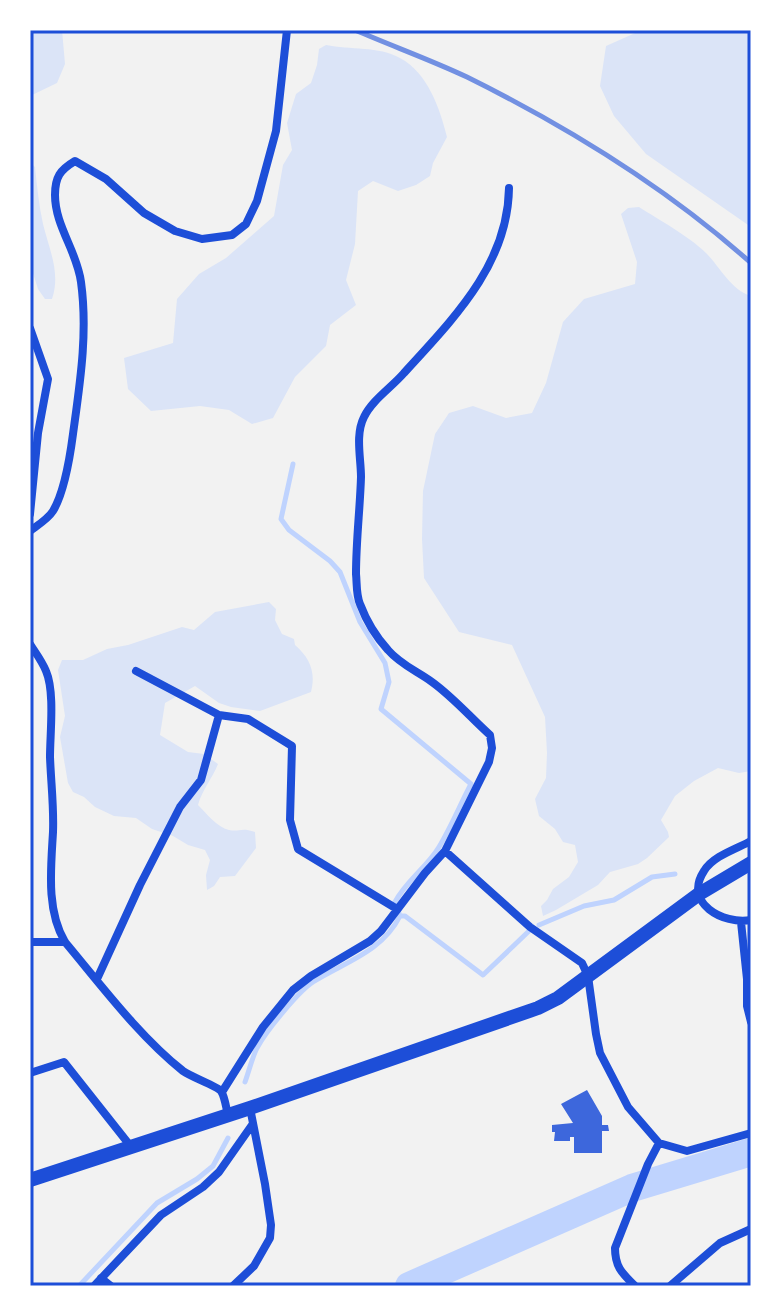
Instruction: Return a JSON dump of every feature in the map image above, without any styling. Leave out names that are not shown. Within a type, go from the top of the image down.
[{"type":"main road","points":[[30,1180],[132,1148],[538,1008],[558,998],[699,894],[751,863]]},
{"type":"street","points":[[30,531],[53,510],[68,469],[82,372],[85,325],[81,279],[56,214],[56,180],[62,169],[75,161],[106,179],[144,213],[175,231],[202,239],[232,235],[246,224],[257,201],[276,131],[287,30]]},
{"type":"street","points":[[222,1092],[263,1027],[293,990],[381,931],[445,851],[489,762],[492,748],[490,735],[432,681],[388,651],[359,602],[356,559],[361,478],[360,426],[365,414],[404,374],[481,283],[506,221],[509,188]]},
{"type":"street","points":[[30,328],[48,379],[38,433],[30,514]]},
{"type":"street","points":[[30,644],[47,672],[51,701],[50,759],[54,811],[52,888],[56,924],[65,942],[143,1033],[184,1072],[222,1092],[228,1115]]},
{"type":"street","points":[[136,671],[219,715],[248,719],[292,746],[290,820],[298,849],[397,909]]},
{"type":"street","points":[[97,979],[180,807],[201,780],[219,715]]},
{"type":"street","points":[[751,841],[714,861],[704,869],[699,881],[699,894],[715,914],[728,920],[746,921],[747,1006],[751,1022]]},
{"type":"street","points":[[445,851],[530,927],[582,963],[588,976],[600,1053],[628,1107],[659,1143],[687,1151],[751,1133]]},
{"type":"street","points":[[30,942],[65,942]]},
{"type":"street","points":[[30,1073],[64,1062],[132,1148]]},
{"type":"street","points":[[233,1286],[254,1266],[270,1238],[265,1184],[250,1108]]},
{"type":"street","points":[[94,1286],[161,1215],[203,1187],[219,1172],[252,1125]]},
{"type":"street","points":[[635,1286],[615,1260],[615,1248],[659,1143]]},
{"type":"street","points":[[670,1286],[720,1243],[751,1229]]},
{"type":"street","points":[[101,1278],[111,1286]]},
{"type":"shaded area","points":[[30,30],[62,30],[65,64],[57,83],[30,96]]},
{"type":"shaded area","points":[[642,30],[751,30],[751,227],[646,154],[614,116],[600,86],[606,46]]},
{"type":"shaded area","points":[[326,45],[392,54],[418,73],[436,104],[447,137],[433,163],[430,176],[398,191],[373,181],[358,191],[355,244],[346,280],[356,305],[330,325],[326,346],[295,377],[273,418],[252,424],[229,410],[200,406],[151,411],[128,389],[124,358],[173,343],[177,299],[199,274],[226,258],[274,216],[283,165],[292,150],[287,123],[296,94],[311,83],[319,49]]},
{"type":"shaded area","points":[[30,162],[35,167],[42,217],[55,270],[52,299],[45,299],[38,289],[30,264]]},
{"type":"shaded area","points":[[639,207],[683,234],[732,283],[751,296],[751,771],[739,773],[718,768],[694,781],[675,796],[661,820],[669,837],[647,858],[638,864],[610,872],[598,885],[543,916],[541,906],[553,889],[569,877],[578,862],[575,845],[563,842],[555,829],[539,816],[535,799],[546,778],[545,717],[512,645],[459,632],[424,578],[423,491],[435,434],[449,413],[473,406],[506,418],[532,413],[546,383],[563,322],[584,299],[635,284],[637,262],[621,214],[628,208]]},
{"type":"shaded area","points":[[269,602],[276,609],[275,620],[282,634],[294,639],[295,645],[308,660],[313,678],[311,692],[260,711],[219,703],[195,686],[165,703],[160,735],[188,752],[204,754],[218,764],[198,805],[225,828],[255,832],[256,848],[235,876],[220,877],[207,890],[206,875],[210,860],[205,850],[152,829],[136,818],[114,816],[73,792],[68,783],[60,737],[65,716],[58,670],[62,660],[83,660],[107,649],[182,627],[194,630],[215,612]]},
{"type":"building","points":[[587,1090],[602,1116],[602,1125],[608,1125],[609,1131],[602,1131],[602,1153],[574,1153],[574,1137],[570,1137],[570,1141],[554,1141],[552,1125],[573,1123],[561,1104]]},
{"type":"waterway","points":[[245,1082],[261,1041],[299,994],[313,982],[362,955],[392,928],[400,916],[395,902],[439,847],[471,784],[381,709],[389,682],[385,663],[360,622],[340,572],[289,530],[281,519],[293,464]]},
{"type":"waterway","points":[[539,925],[584,906],[614,900],[652,877],[675,874]]},
{"type":"waterway","points":[[400,916],[405,916],[483,975],[529,931]]},
{"type":"waterway","points":[[79,1286],[157,1203],[213,1166],[228,1138]]},
{"type":"waterway","points":[[409,1286],[632,1188],[751,1152]]},
{"type":"railway","points":[[355,30],[467,77],[579,138],[651,184],[751,263]]}]
